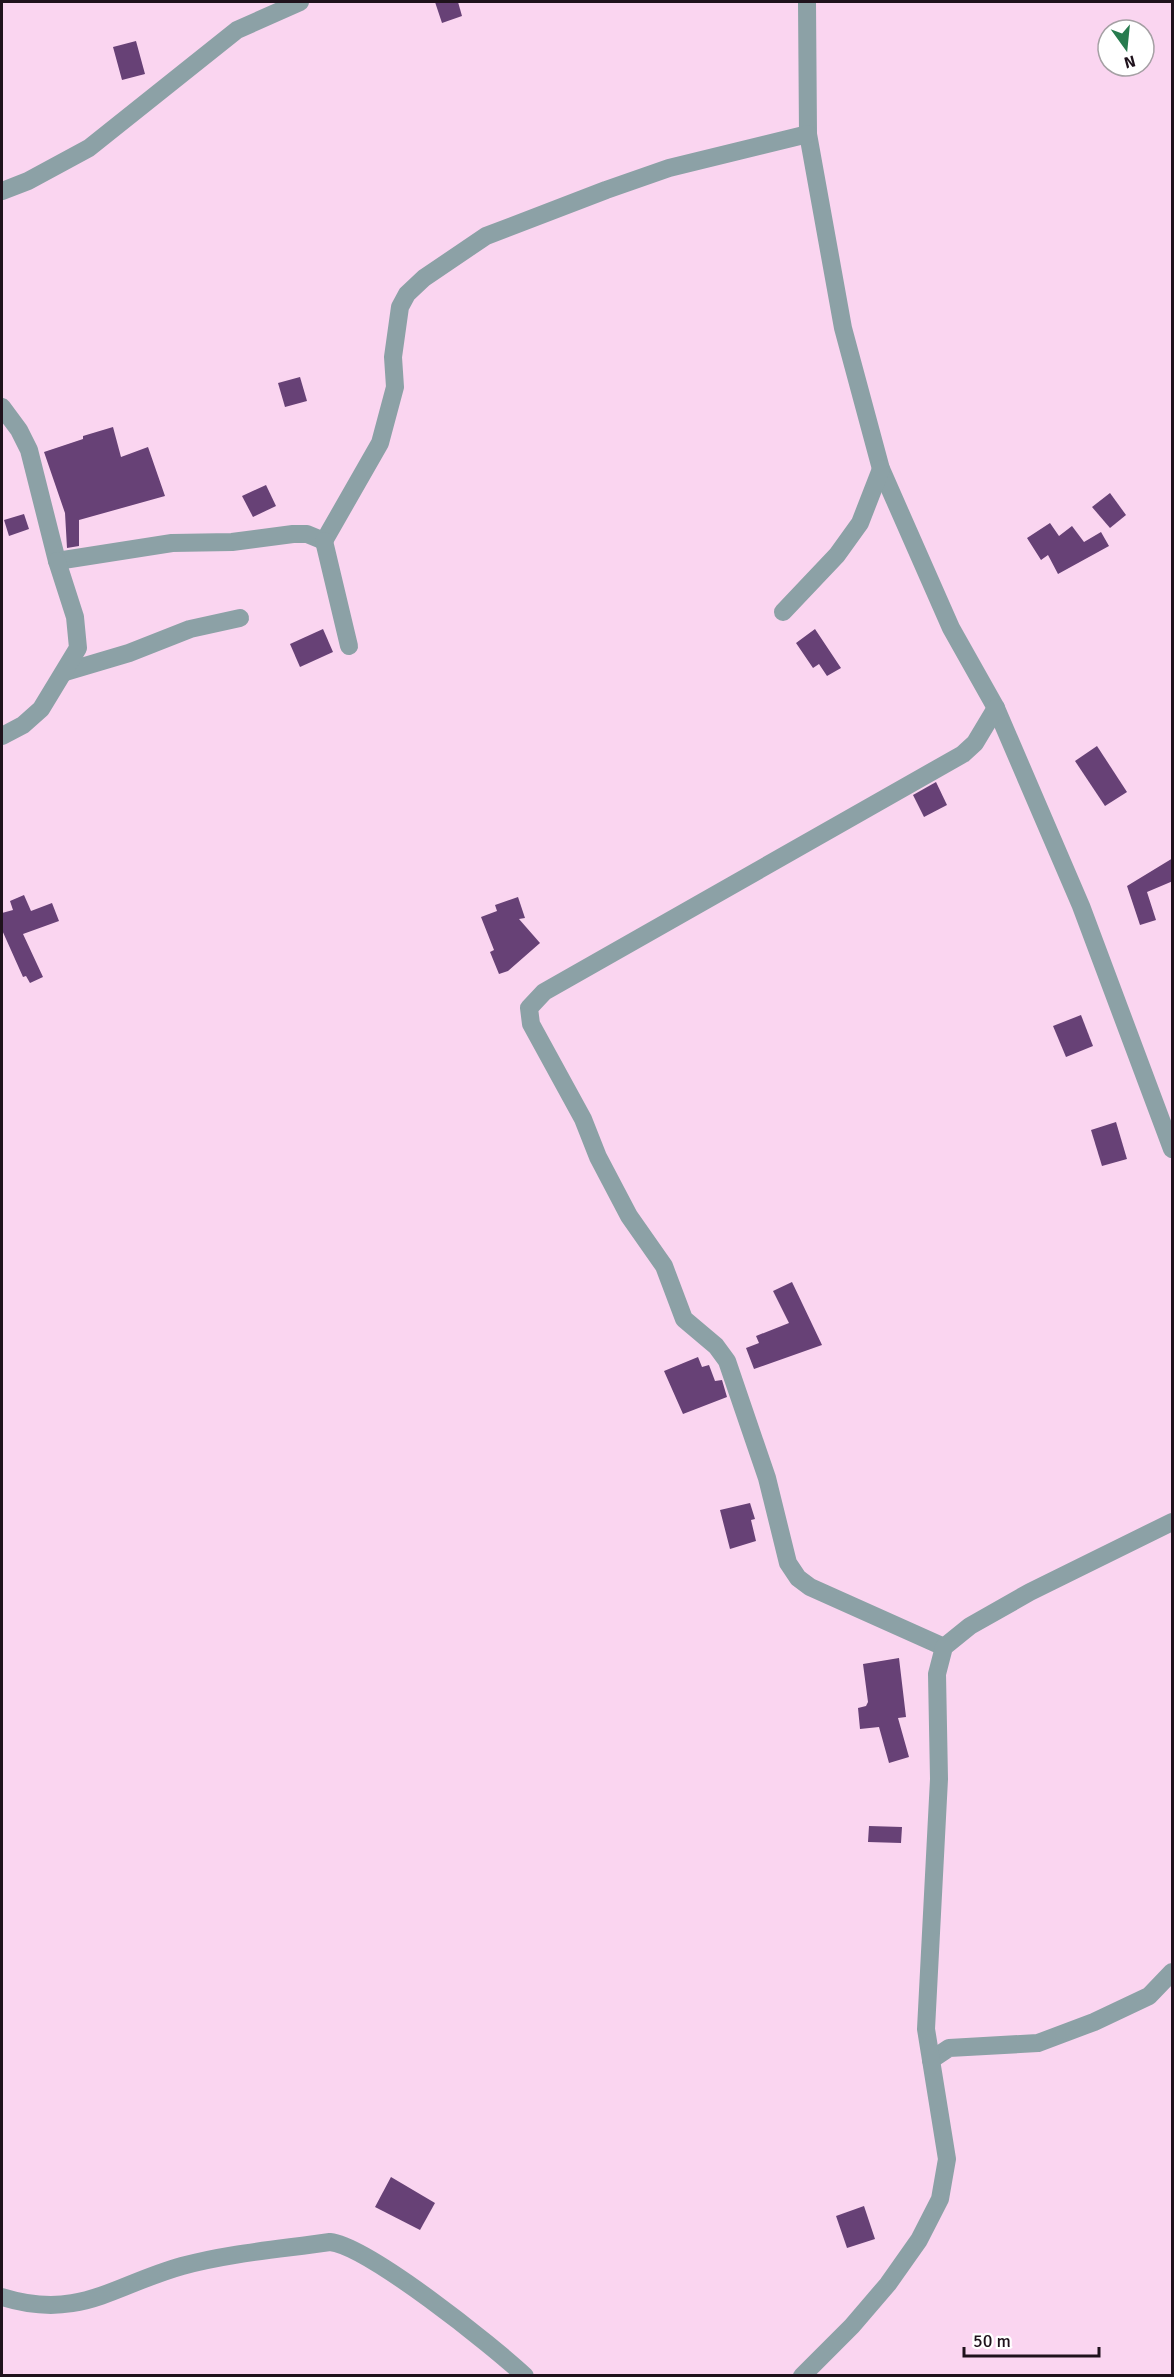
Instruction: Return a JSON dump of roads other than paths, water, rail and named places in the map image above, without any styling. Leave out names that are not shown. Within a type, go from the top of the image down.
[{"type":"street","points":[[2,191],[28,181],[89,148],[237,30],[300,2]]},
{"type":"street","points":[[807,2],[807,134],[843,328],[881,469],[951,628],[996,708],[1081,906],[1173,1149]]},
{"type":"street","points":[[349,646],[324,541],[380,443],[395,387],[393,357],[400,307],[406,294],[424,278],[486,236],[669,168],[807,134]]},
{"type":"street","points":[[2,407],[19,430],[29,450],[57,561],[75,617],[78,639],[75,656],[41,709],[23,725],[2,736]]},
{"type":"street","points":[[783,612],[837,555],[860,523],[881,469]]},
{"type":"street","points":[[57,561],[172,543],[232,542],[293,534],[308,534],[324,541]]},
{"type":"street","points":[[65,672],[129,653],[190,629],[240,618]]},
{"type":"street","points":[[944,1647],[810,1587],[798,1578],[788,1563],[766,1478],[727,1361],[716,1346],[684,1319],[664,1266],[624,1208],[598,1157],[583,1119],[536,1035],[531,1024],[530,1008],[544,992],[963,754],[975,743],[996,708]]},
{"type":"street","points":[[802,2376],[852,2326],[888,2284],[919,2240],[940,2199],[947,2159],[926,2029],[939,1779],[937,1674],[944,1647],[970,1626],[1030,1592],[1173,1522]]},
{"type":"street","points":[[931,2060],[949,2048],[1038,2043],[1085,2026],[1149,1996],[1173,1972]]},
{"type":"street","points":[[2,2297],[50,2305],[82,2303],[181,2266],[330,2242],[343,2243],[379,2265],[494,2347],[525,2376]]}]
